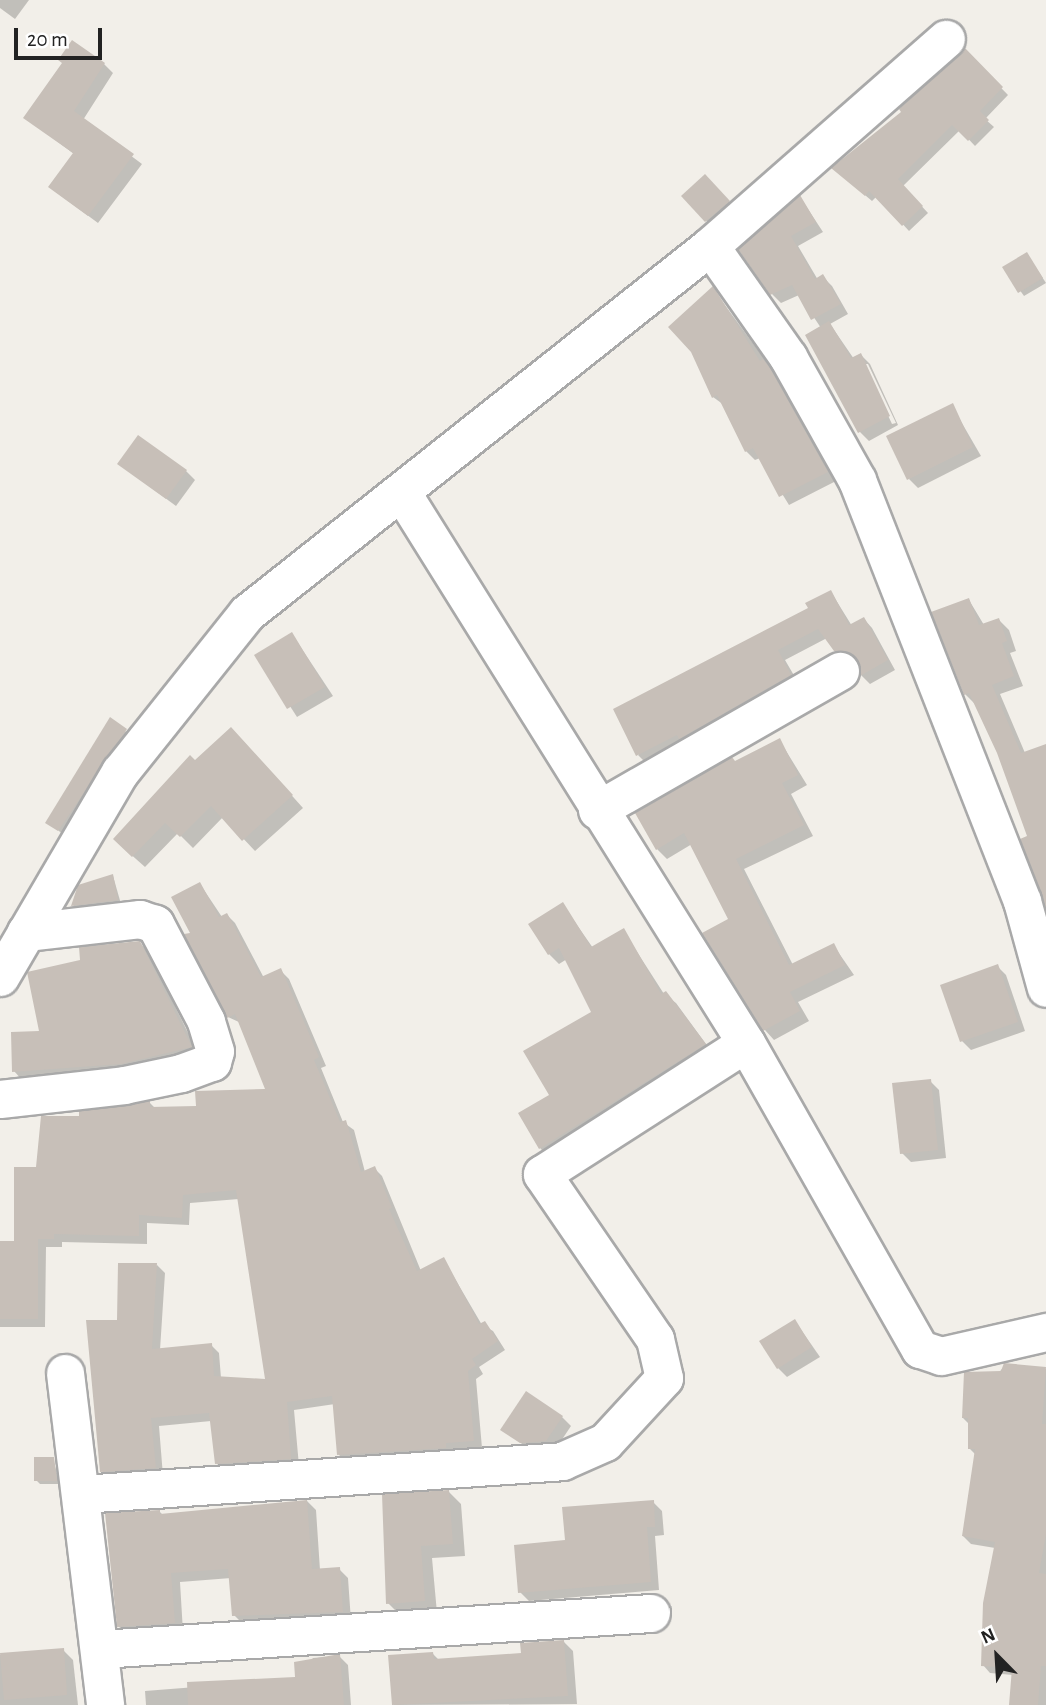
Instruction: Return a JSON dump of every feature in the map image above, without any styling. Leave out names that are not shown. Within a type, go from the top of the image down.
[{"type":"street","points":[[0,977],[120,772],[247,613],[402,493],[710,246],[946,38]]},
{"type":"street","points":[[710,246],[788,357],[857,480],[1022,901],[1046,988]]},
{"type":"street","points":[[402,493],[597,810],[746,1043],[920,1349],[940,1356],[1046,1332]]},
{"type":"street","points":[[597,810],[840,671]]},
{"type":"street","points":[[0,1099],[124,1085],[169,1075],[212,1062],[215,1051],[206,1021],[155,924],[140,919],[26,932]]},
{"type":"street","points":[[81,1494],[562,1461],[605,1442],[664,1378],[655,1339],[542,1174],[746,1043]]},
{"type":"street","points":[[65,1373],[105,1705]]},
{"type":"street","points":[[100,1649],[651,1614]]},
{"type":"building","points":[[72,40],[105,63],[74,111],[134,154],[88,216],[48,187],[73,153],[23,118],[62,63],[58,60]]},
{"type":"building","points":[[965,48],[1003,87],[980,111],[989,120],[968,141],[952,125],[898,179],[923,206],[902,226],[869,191],[865,196],[831,168],[901,112],[899,109]]},
{"type":"building","points":[[705,174],[730,201],[705,222],[681,196]]},
{"type":"building","points":[[800,195],[816,222],[791,236],[815,279],[823,274],[841,304],[811,320],[792,285],[770,295],[738,249]]},
{"type":"building","points":[[1027,252],[1043,278],[1018,293],[1002,267]]},
{"type":"building","points":[[713,286],[760,361],[763,359],[770,368],[828,472],[779,497],[753,448],[745,452],[717,395],[712,398],[691,352],[668,327]]},
{"type":"building","points":[[829,321],[851,358],[861,353],[890,416],[858,433],[805,335]]},
{"type":"building","points":[[953,403],[973,447],[907,480],[886,436]]},
{"type":"building","points":[[138,435],[187,470],[166,499],[117,464]]},
{"type":"building","points":[[831,590],[849,625],[864,617],[888,660],[860,676],[858,660],[850,653],[834,651],[818,629],[778,650],[791,675],[679,739],[677,735],[636,756],[613,709],[808,608],[805,603]]},
{"type":"building","points":[[969,598],[979,625],[999,618],[1007,641],[1002,643],[1014,676],[992,685],[1021,753],[1046,744],[1046,909],[1020,839],[1027,836],[997,753],[969,693],[964,695],[931,612]]},
{"type":"building","points":[[292,632],[325,687],[287,709],[254,655]]},
{"type":"building","points":[[110,717],[127,729],[58,831],[45,823]]},
{"type":"building","points":[[231,727],[293,795],[242,841],[211,806],[180,837],[165,823],[132,857],[113,839],[190,755],[195,760]]},
{"type":"building","points":[[780,738],[798,775],[782,783],[804,825],[736,859],[789,965],[834,943],[845,965],[790,992],[800,1011],[763,1031],[702,933],[728,919],[684,833],[656,850],[635,813],[732,757],[735,761]]},
{"type":"building","points":[[113,874],[118,900],[71,906],[78,885]]},
{"type":"building","points":[[200,882],[219,917],[227,913],[261,977],[281,968],[319,1057],[314,1060],[340,1122],[346,1120],[361,1172],[375,1166],[392,1208],[389,1209],[417,1271],[444,1257],[479,1324],[485,1321],[498,1341],[472,1359],[476,1365],[468,1371],[474,1441],[446,1443],[446,1448],[337,1455],[332,1396],[287,1402],[291,1459],[215,1464],[209,1413],[151,1418],[156,1468],[100,1472],[86,1320],[117,1320],[118,1263],[157,1263],[152,1349],[212,1343],[214,1376],[265,1379],[236,1190],[183,1195],[182,1218],[139,1215],[139,1236],[54,1234],[54,1239],[38,1239],[38,1319],[0,1319],[0,1241],[14,1241],[14,1167],[36,1167],[41,1116],[79,1116],[79,1111],[150,1101],[150,1107],[196,1106],[195,1091],[265,1089],[235,1014],[227,1018],[184,934],[190,933],[171,897]]},
{"type":"building","points":[[563,902],[591,947],[624,928],[661,994],[666,991],[706,1044],[539,1149],[518,1113],[549,1095],[523,1051],[591,1012],[559,948],[548,955],[528,924]]},
{"type":"building","points":[[140,941],[192,1047],[121,1064],[12,1072],[11,1032],[39,1031],[27,972],[80,960],[79,947]]},
{"type":"building","points":[[998,964],[1018,1022],[960,1042],[940,985]]},
{"type":"building","points":[[931,1079],[938,1150],[900,1154],[892,1083]]},
{"type":"building","points":[[795,1319],[812,1347],[777,1369],[759,1341]]},
{"type":"building","points":[[1004,1363],[1046,1367],[1042,1424],[1046,1424],[1046,1534],[1039,1573],[1046,1574],[1046,1666],[1041,1666],[1038,1705],[1009,1705],[1012,1668],[981,1666],[983,1603],[995,1542],[962,1536],[975,1449],[968,1449],[968,1418],[962,1418],[964,1372],[1001,1371]]},
{"type":"building","points":[[526,1391],[563,1416],[546,1441],[520,1443],[500,1430]]},
{"type":"building","points":[[34,1457],[54,1457],[57,1481],[34,1481]]},
{"type":"building","points":[[449,1490],[453,1544],[421,1546],[425,1601],[386,1604],[382,1494]]},
{"type":"building","points":[[307,1500],[312,1569],[340,1567],[343,1612],[232,1616],[228,1569],[171,1573],[175,1623],[117,1627],[105,1513],[160,1510],[160,1514]]},
{"type":"building","points":[[654,1500],[655,1527],[647,1527],[651,1582],[518,1593],[514,1545],[565,1540],[562,1507]]},
{"type":"building","points":[[564,1640],[568,1696],[392,1705],[388,1655],[433,1652],[434,1659],[521,1653],[520,1643]]},
{"type":"building","points":[[64,1648],[67,1695],[4,1700],[0,1653]]},
{"type":"building","points":[[340,1654],[344,1705],[188,1705],[187,1682],[295,1677],[294,1662]]}]
